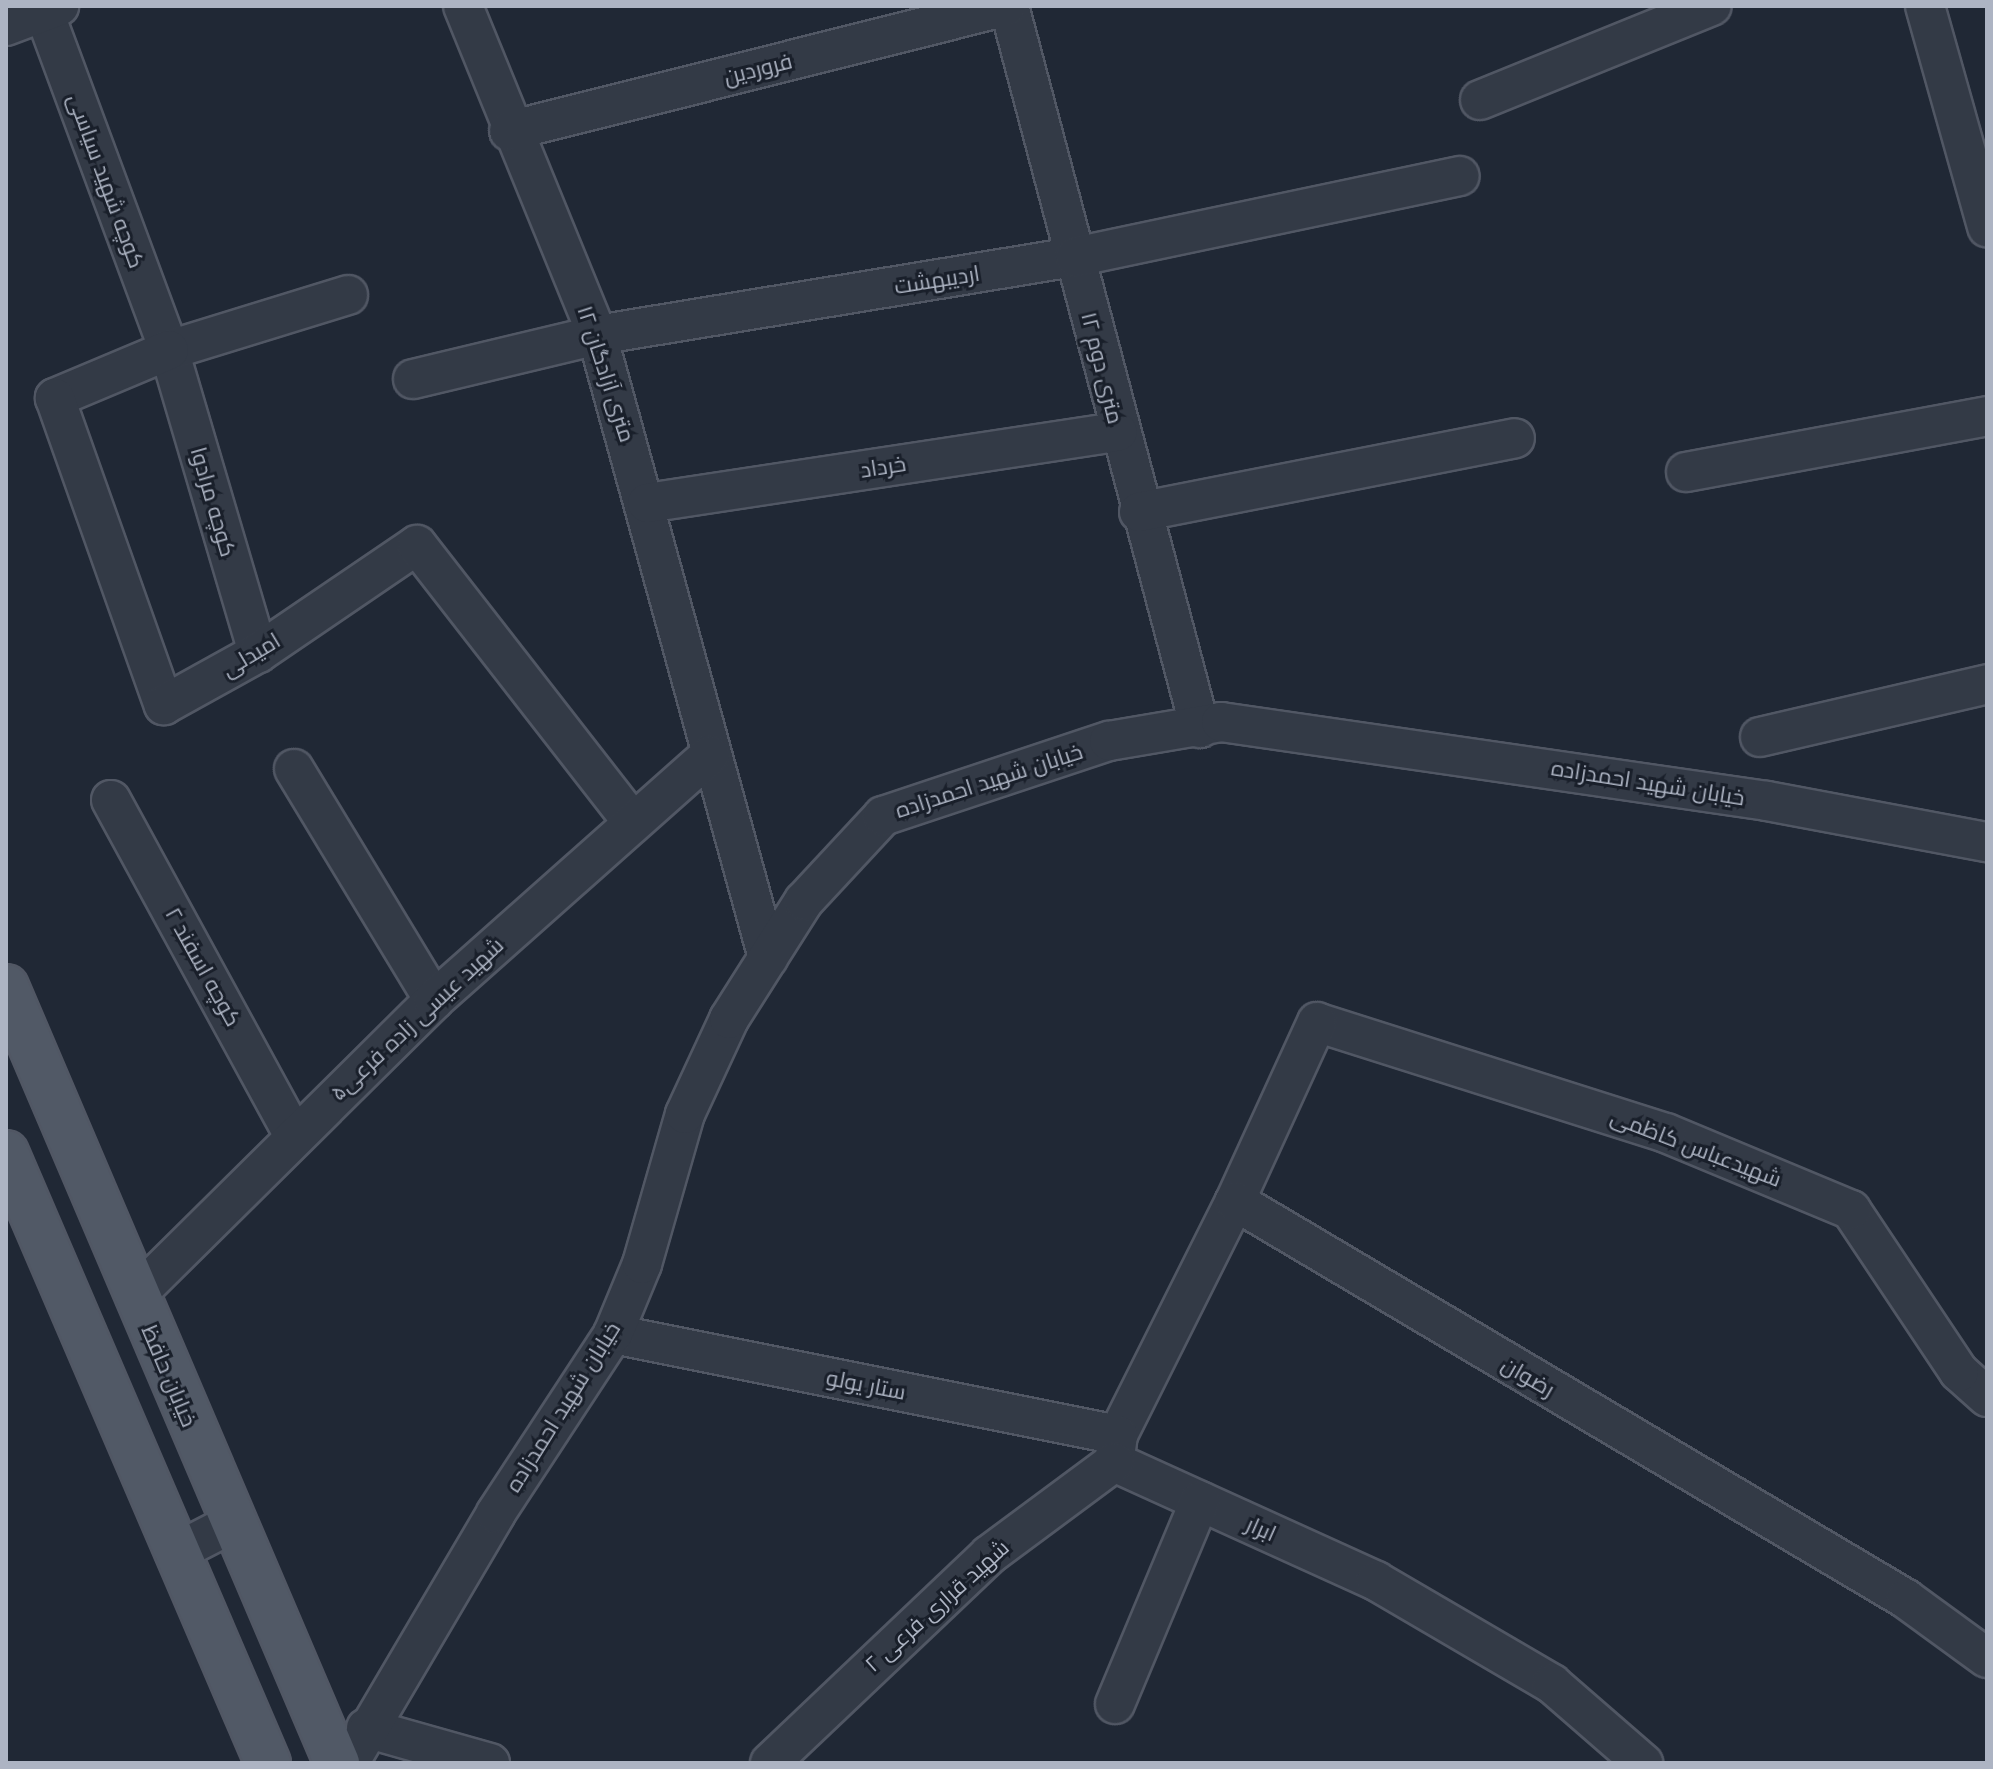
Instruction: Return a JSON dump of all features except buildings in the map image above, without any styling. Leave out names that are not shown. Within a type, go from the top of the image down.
[{"type":"main road","name":"خیابان حافظ","points":[[6,987],[135,1296],[337,1763]]},
{"type":"main road","points":[[6,1153],[175,1553],[268,1763]]},
{"type":"street","name":"۱۲ متری آزادگان","points":[[463,6],[509,131],[597,335],[647,503],[710,755],[768,958]]},
{"type":"street","name":"فروردین","points":[[509,131],[1008,6]]},
{"type":"street","name":"۱۲ متری دوم","points":[[1008,6],[1139,512],[1200,728]]},
{"type":"street","points":[[1480,100],[1712,6]]},
{"type":"street","points":[[1925,6],[1976,167],[1987,227]]},
{"type":"street","points":[[6,26],[51,9]]},
{"type":"street","name":"کوچه شهید سیاسی","points":[[51,9],[169,350]]},
{"type":"street","name":"اردیبهشت","points":[[413,379],[597,335],[1075,257],[1460,176]]},
{"type":"street","points":[[169,350],[348,295]]},
{"type":"street","name":"امیدلی","points":[[169,350],[55,398],[164,705],[258,653],[417,545],[633,822]]},
{"type":"street","name":"کوچه مرادوا","points":[[169,350],[258,653]]},
{"type":"street","points":[[1686,472],[1987,416]]},
{"type":"street","name":"خرداد","points":[[647,503],[1118,432]]},
{"type":"street","points":[[1139,512],[1515,438]]},
{"type":"street","points":[[1760,737],[1987,684]]},
{"type":"street","name":"خیابان شهید احمدزاده","points":[[349,1763],[366,1728],[613,1334],[642,1264],[685,1114],[768,958],[804,901],[883,816],[1109,741],[1200,728],[1221,722],[1512,762],[1987,842]]},
{"type":"street","name":"شهید عیسی زاده فرعی۵","points":[[135,1296],[294,1135],[434,1000],[710,755]]},
{"type":"street","points":[[294,769],[434,1000]]},
{"type":"street","name":"کوچه اسفند ۲","points":[[111,800],[294,1135]]},
{"type":"street","name":"شهیدعباس کاظمی","points":[[1235,1201],[1317,1022],[1666,1133],[1851,1210],[1959,1372],[1987,1397]]},
{"type":"street","points":[[1116,1448],[1235,1201]]},
{"type":"street","name":"رضوان","points":[[1235,1201],[1906,1599],[1987,1658]]},
{"type":"street","name":"ستار یولو","points":[[613,1334],[1116,1448]]},
{"type":"street","name":"ابرار","points":[[1116,1448],[1200,1501],[1376,1581],[1552,1684],[1643,1763]]},
{"type":"street","name":"شهید قراری فرعی ۲","points":[[770,1763],[989,1555],[1116,1448]]},
{"type":"street","points":[[1115,1704],[1200,1501]]},
{"type":"street","points":[[175,1553],[233,1523]]},
{"type":"street","points":[[366,1728],[490,1763]]}]
